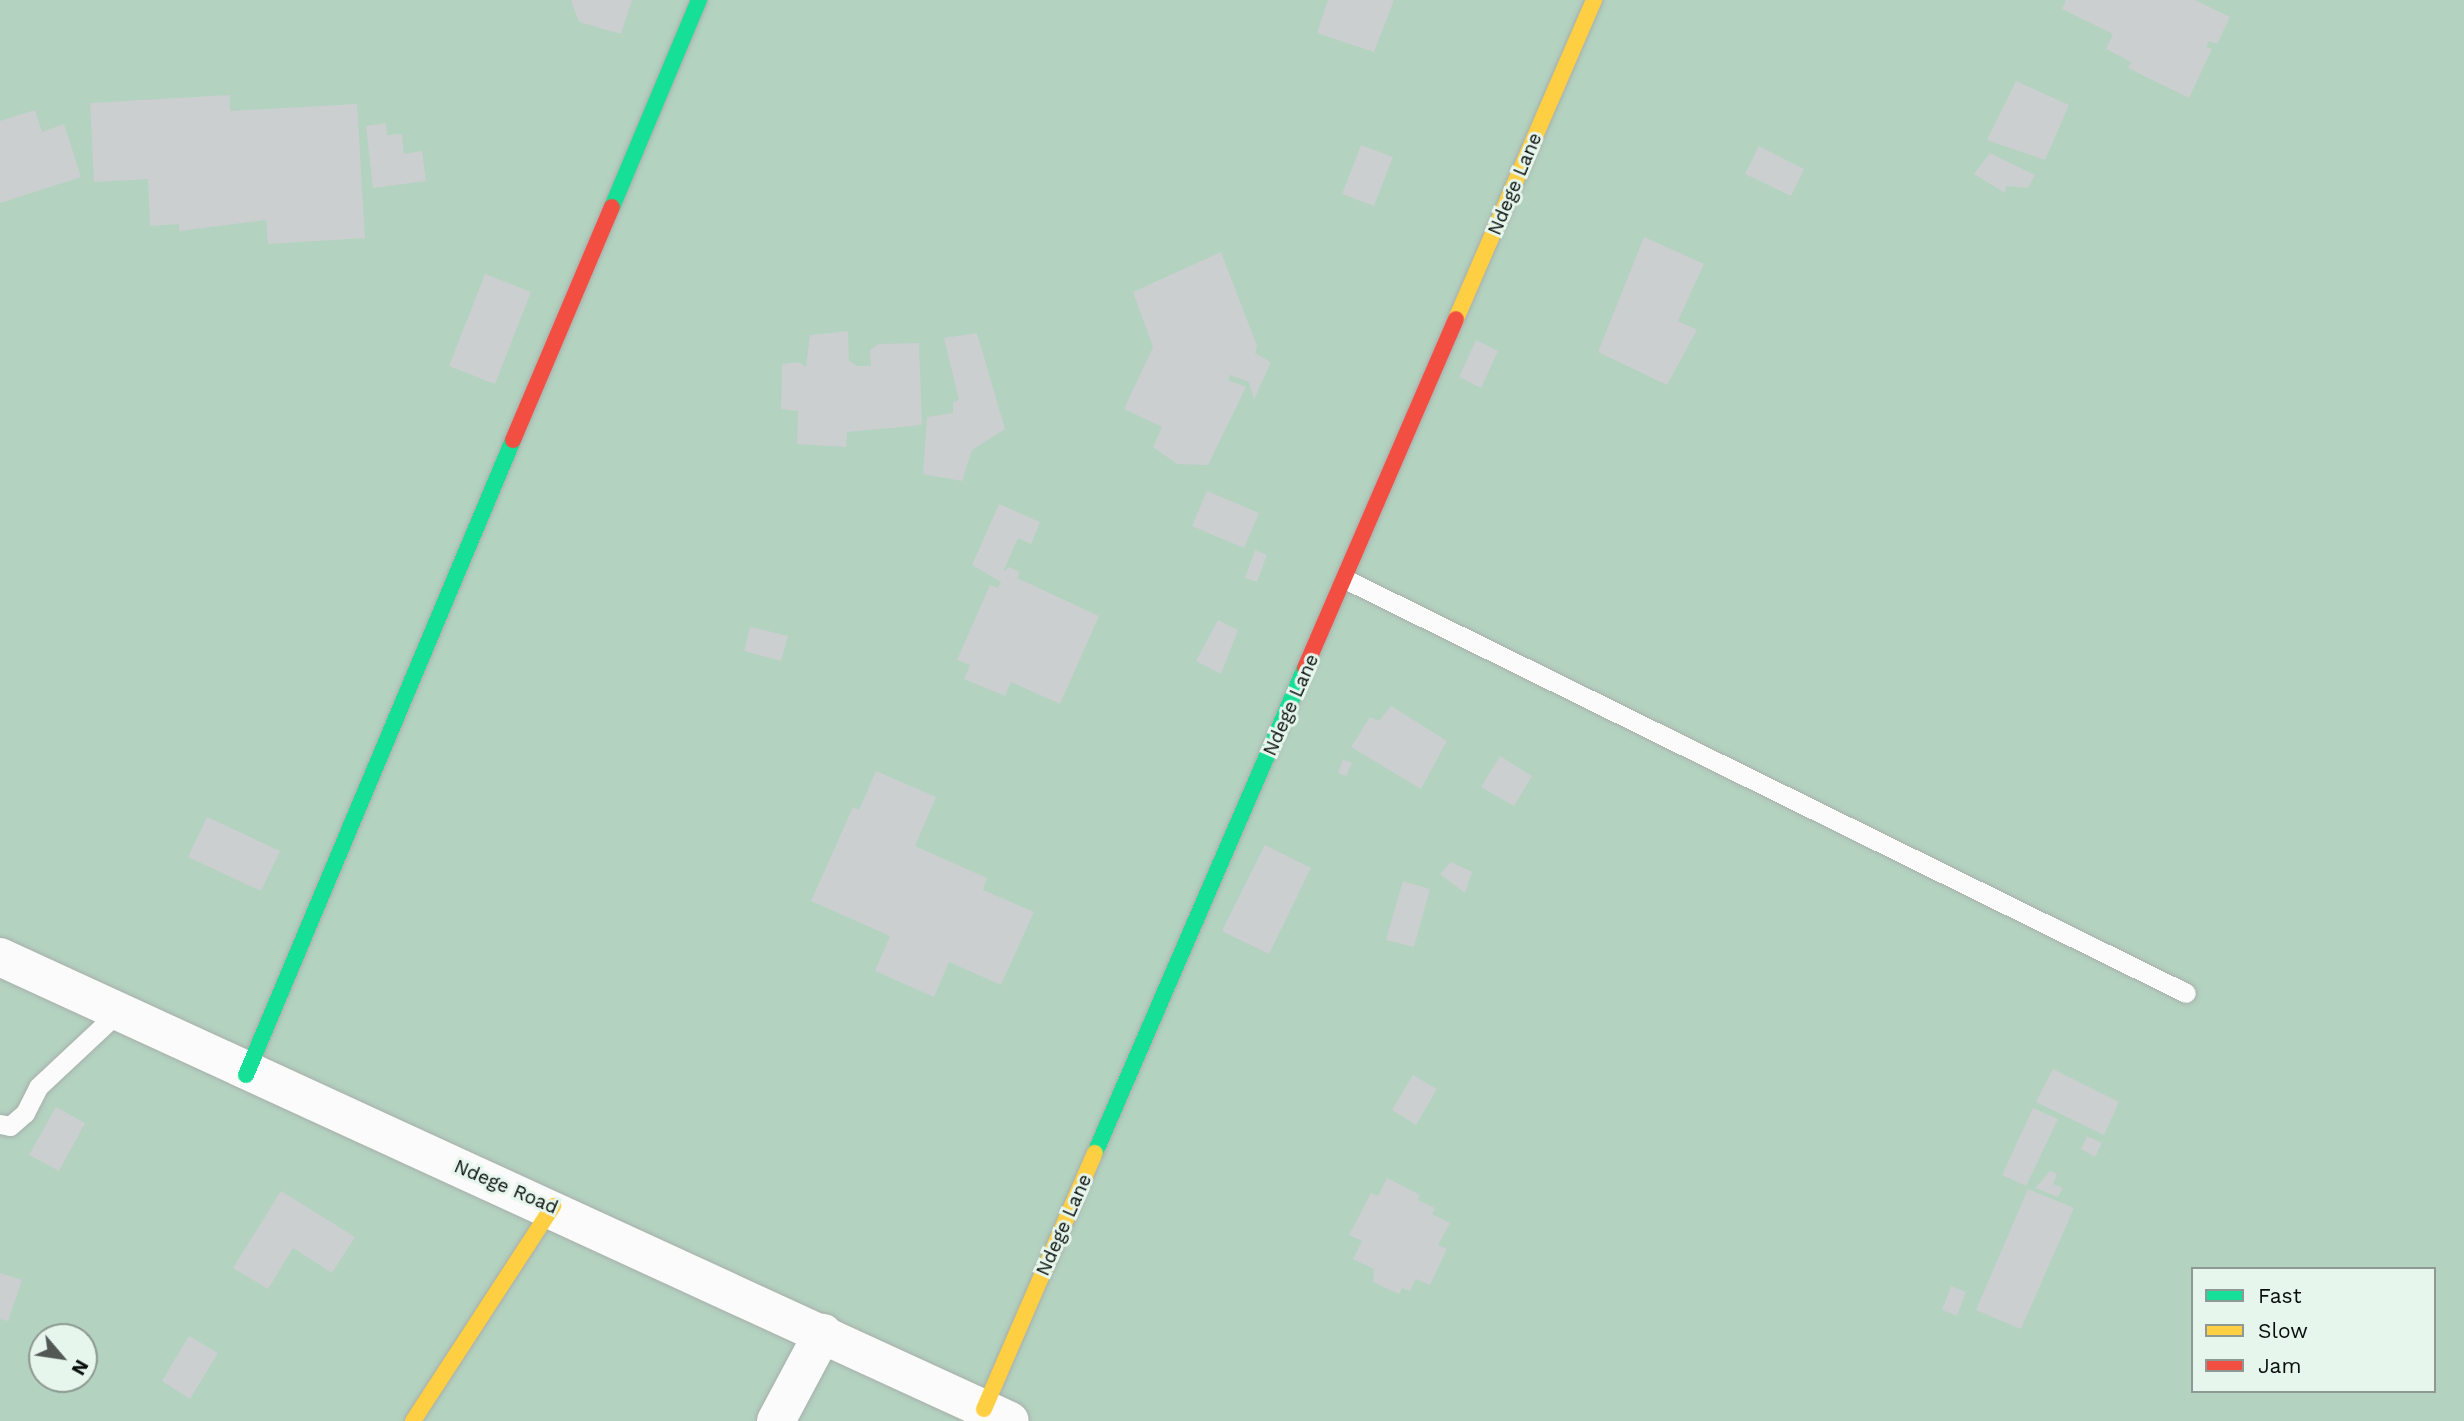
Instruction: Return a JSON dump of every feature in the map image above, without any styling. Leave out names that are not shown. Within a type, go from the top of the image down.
[{"type":"street","points":[[246,1074],[699,0]]},
{"type":"street","name":"Ndege Lane","points":[[974,1412],[1345,579],[1594,0]]},
{"type":"street","name":"Ndege Road","points":[[0,957],[246,1074],[553,1206],[823,1333],[974,1412]]},
{"type":"street","points":[[413,1421],[553,1206]]},
{"type":"street","points":[[776,1421],[823,1333]]},
{"type":"lane","points":[[1345,579],[2186,993]]},
{"type":"lane","points":[[0,1124],[10,1126],[25,1113],[38,1087],[117,1013]]},
{"type":"green space","points":[[0,0],[2464,0],[2464,1421],[0,1421]]},
{"type":"building","points":[[571,0],[632,0],[621,34],[579,22]]},
{"type":"building","points":[[1328,0],[1394,0],[1374,52],[1317,33]]},
{"type":"building","points":[[2066,0],[2195,0],[2230,17],[2217,44],[2209,41],[2206,47],[2212,49],[2189,98],[2128,68],[2131,62],[2106,49],[2113,34],[2062,9]]},
{"type":"building","points":[[2016,81],[2069,105],[2045,160],[1987,140]]},
{"type":"building","points":[[230,95],[230,111],[357,104],[365,238],[268,244],[266,220],[179,231],[179,224],[150,226],[148,179],[94,182],[90,103]]},
{"type":"building","points":[[35,110],[42,132],[64,124],[81,177],[0,203],[0,121]]},
{"type":"building","points":[[386,123],[387,135],[402,134],[404,154],[422,151],[426,181],[373,188],[366,126]]},
{"type":"building","points":[[1361,145],[1393,157],[1374,206],[1342,194]]},
{"type":"building","points":[[1759,146],[1804,169],[1791,196],[1745,174]]},
{"type":"building","points":[[1990,153],[2035,175],[2028,188],[2006,186],[2005,193],[1974,174]]},
{"type":"building","points":[[1644,237],[1704,264],[1678,321],[1697,330],[1667,385],[1598,352]]},
{"type":"building","points":[[1221,252],[1257,346],[1255,353],[1271,362],[1254,400],[1249,382],[1230,375],[1228,380],[1246,387],[1208,465],[1177,464],[1153,447],[1162,427],[1124,409],[1153,347],[1133,292]]},
{"type":"building","points":[[485,274],[531,292],[495,384],[449,366]]},
{"type":"building","points":[[848,331],[849,361],[857,366],[871,366],[870,350],[879,344],[919,343],[922,425],[847,432],[846,447],[797,444],[798,411],[781,409],[782,364],[799,362],[806,367],[810,335]]},
{"type":"building","points":[[977,333],[1005,429],[972,450],[962,481],[923,474],[927,417],[953,413],[953,402],[959,400],[944,338]]},
{"type":"building","points":[[1476,340],[1498,351],[1481,388],[1459,377]]},
{"type":"building","points":[[1207,491],[1259,513],[1244,548],[1192,526]]},
{"type":"building","points":[[999,504],[1040,522],[1031,544],[1018,538],[1003,572],[1009,567],[1020,572],[1017,578],[1099,616],[1060,704],[1011,682],[1005,696],[964,679],[970,665],[957,660],[990,585],[998,588],[1001,582],[972,565]]},
{"type":"building","points":[[1255,550],[1267,555],[1257,582],[1245,578]]},
{"type":"building","points":[[1218,620],[1238,630],[1221,674],[1196,661]]},
{"type":"building","points":[[750,627],[788,636],[781,661],[744,651]]},
{"type":"building","points":[[1391,706],[1447,741],[1421,789],[1351,747],[1370,717],[1379,721]]},
{"type":"building","points":[[1500,756],[1532,776],[1514,806],[1481,787]]},
{"type":"building","points":[[1343,759],[1352,763],[1346,776],[1338,773]]},
{"type":"building","points":[[876,771],[936,797],[915,846],[987,878],[983,890],[1034,912],[1001,985],[949,962],[934,997],[875,971],[890,936],[811,901],[853,807],[859,810]]},
{"type":"building","points":[[207,817],[280,851],[261,891],[188,857]]},
{"type":"building","points":[[1265,845],[1311,868],[1269,954],[1222,931]]},
{"type":"building","points":[[1451,862],[1472,872],[1465,893],[1440,874]]},
{"type":"building","points":[[1403,881],[1430,889],[1414,947],[1386,940]]},
{"type":"building","points":[[2053,1069],[2119,1102],[2104,1135],[2036,1102]]},
{"type":"building","points":[[1413,1075],[1437,1089],[1416,1125],[1392,1110]]},
{"type":"building","points":[[56,1107],[85,1123],[59,1171],[29,1155]]},
{"type":"building","points":[[2033,1108],[2058,1119],[2026,1186],[2002,1175]]},
{"type":"building","points":[[2087,1136],[2102,1143],[2095,1157],[2081,1149]]},
{"type":"building","points":[[2050,1171],[2057,1174],[2053,1184],[2063,1188],[2058,1197],[2035,1188]]},
{"type":"building","points":[[1387,1178],[1420,1195],[1418,1200],[1435,1208],[1432,1214],[1450,1223],[1438,1245],[1447,1249],[1430,1285],[1416,1279],[1410,1291],[1402,1288],[1399,1294],[1373,1282],[1374,1269],[1353,1259],[1362,1241],[1349,1235],[1371,1193],[1378,1196]]},
{"type":"building","points":[[2028,1189],[2074,1208],[2021,1329],[1976,1310]]},
{"type":"building","points":[[281,1191],[355,1237],[332,1273],[293,1248],[268,1289],[233,1268]]},
{"type":"building","points":[[0,1273],[22,1280],[8,1321],[0,1319]]},
{"type":"building","points":[[1951,1286],[1966,1292],[1957,1316],[1942,1310]]},
{"type":"building","points":[[189,1336],[218,1353],[190,1399],[162,1381]]},
{"type":"traffic: fast","points":[[612,207],[699,0]]},
{"type":"traffic: fast","points":[[246,1075],[513,440]]},
{"type":"traffic: fast","points":[[1095,1153],[1305,668]]},
{"type":"traffic: slow","points":[[1456,319],[1594,0]]},
{"type":"traffic: slow","points":[[984,1409],[1095,1153]]},
{"type":"traffic: slow","points":[[413,1421],[553,1206]]},
{"type":"traffic: jam","points":[[513,440],[612,207]]},
{"type":"traffic: jam","points":[[1305,668],[1456,319]]}]
